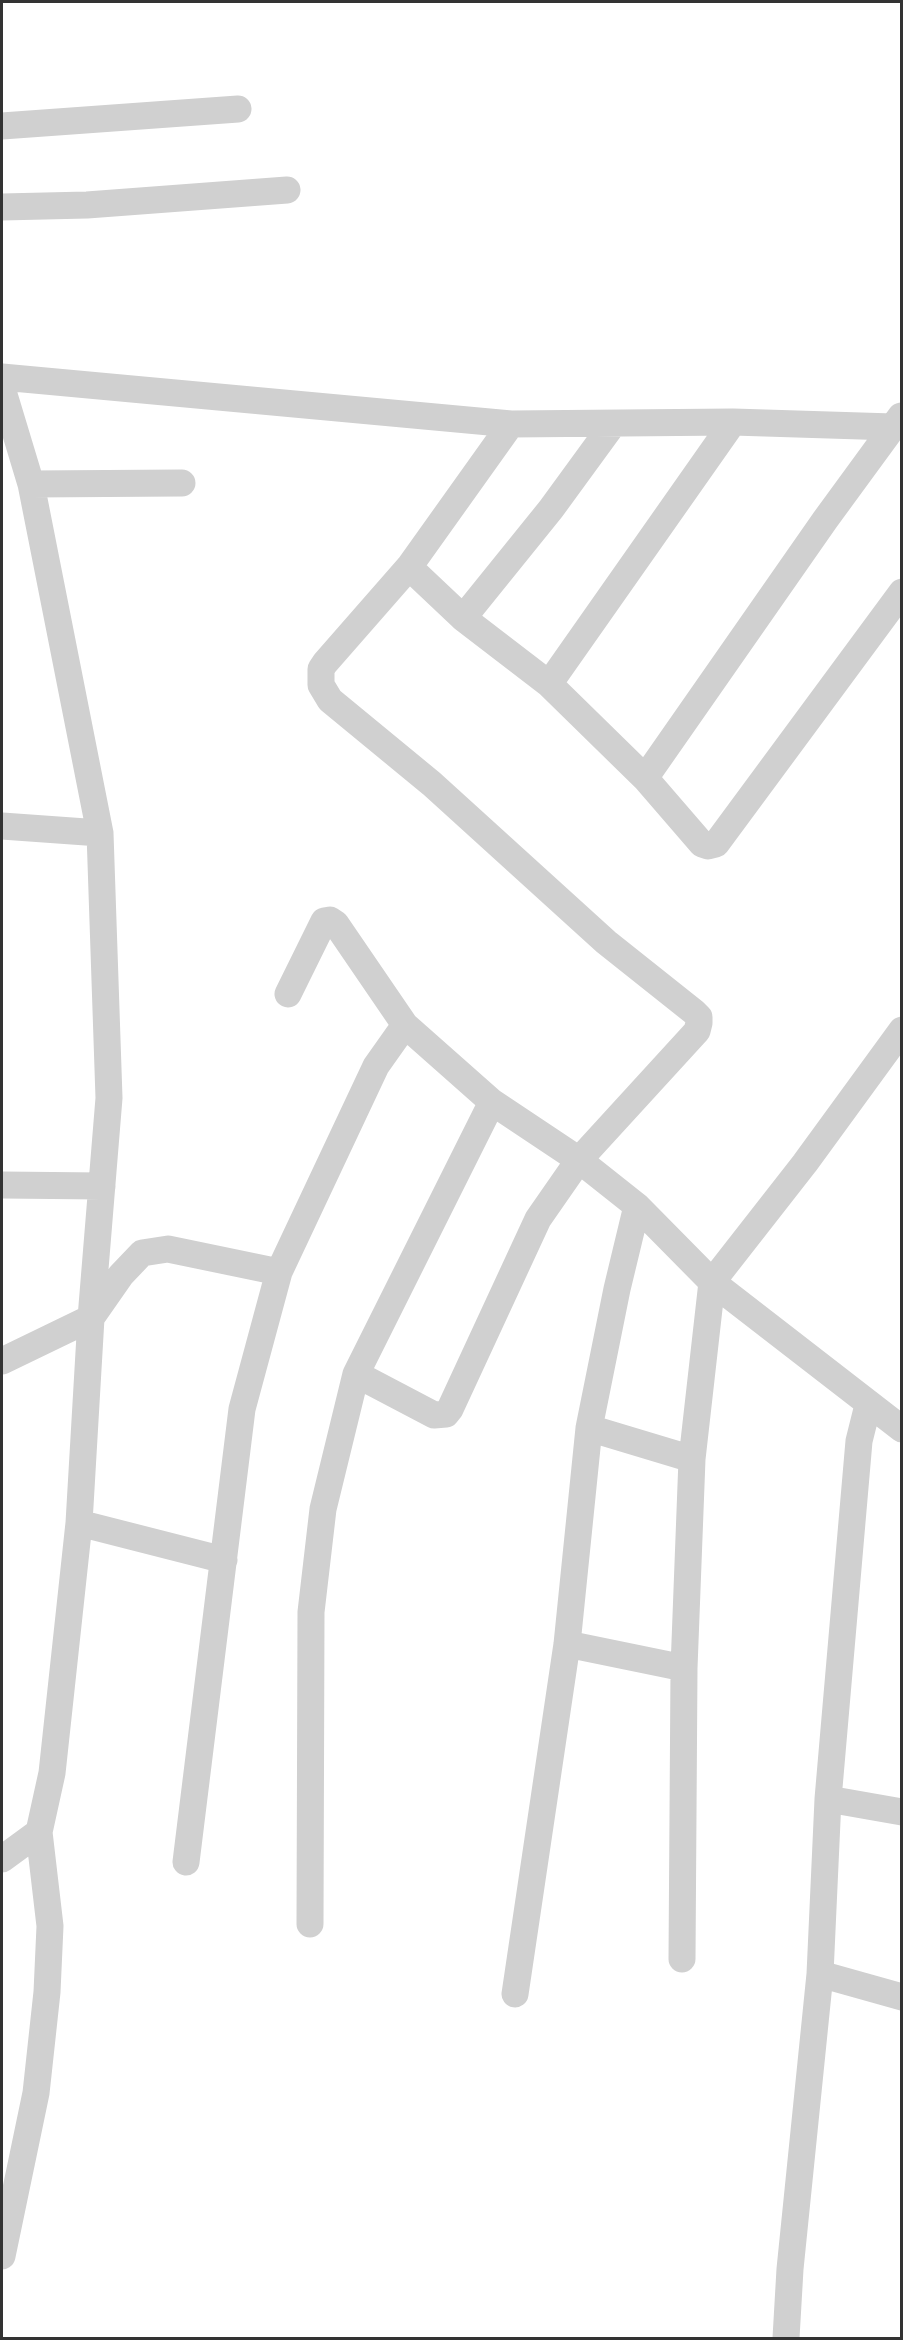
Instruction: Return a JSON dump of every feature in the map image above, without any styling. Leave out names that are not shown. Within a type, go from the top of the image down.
[{"type":"street","points":[[2,126],[238,110]]},
{"type":"street","points":[[2,207],[87,205],[287,190]]},
{"type":"street","points":[[2,377],[511,424],[897,421]]},
{"type":"street","points":[[2,388],[31,484],[100,833],[109,1098],[91,1318],[79,1523],[52,1773],[39,1832],[50,1926],[47,1992],[36,2093],[2,2256]]},
{"type":"street","points":[[645,778],[897,421]]},
{"type":"street","points":[[549,684],[733,422]]},
{"type":"street","points":[[356,1374],[434,1415],[446,1414],[538,1220],[579,1160],[697,1030],[699,1017],[606,942],[432,784],[330,700],[321,685],[321,669],[408,567],[511,424]]},
{"type":"street","points":[[463,618],[551,509],[613,424]]},
{"type":"street","points":[[31,484],[182,483]]},
{"type":"street","points":[[408,567],[463,618],[549,684],[645,778],[702,844],[708,846],[716,844],[902,592]]},
{"type":"street","points":[[2,826],[100,833]]},
{"type":"street","points":[[288,994],[324,921],[330,920],[336,924],[405,1025],[492,1102],[579,1160],[638,1206],[712,1282],[868,1405],[902,1429]]},
{"type":"street","points":[[186,1863],[242,1409],[279,1272],[375,1065],[405,1025]]},
{"type":"street","points":[[682,1959],[684,1668],[692,1459],[712,1282],[805,1163],[902,1030]]},
{"type":"street","points":[[310,1924],[312,1612],[323,1509],[356,1374],[492,1102]]},
{"type":"street","points":[[2,1185],[102,1186]]},
{"type":"street","points":[[515,1994],[567,1644],[589,1428],[617,1289],[638,1206]]},
{"type":"street","points":[[2,1361],[91,1318],[121,1275],[142,1253],[168,1249],[279,1272]]},
{"type":"street","points":[[786,2338],[790,2269],[820,1974],[828,1799],[860,1441],[868,1405]]},
{"type":"street","points":[[589,1428],[692,1459]]},
{"type":"street","points":[[79,1523],[224,1560]]},
{"type":"street","points":[[567,1644],[684,1668]]},
{"type":"street","points":[[828,1799],[902,1812]]},
{"type":"street","points":[[2,1859],[39,1832]]},
{"type":"street","points":[[820,1974],[902,1998]]}]
